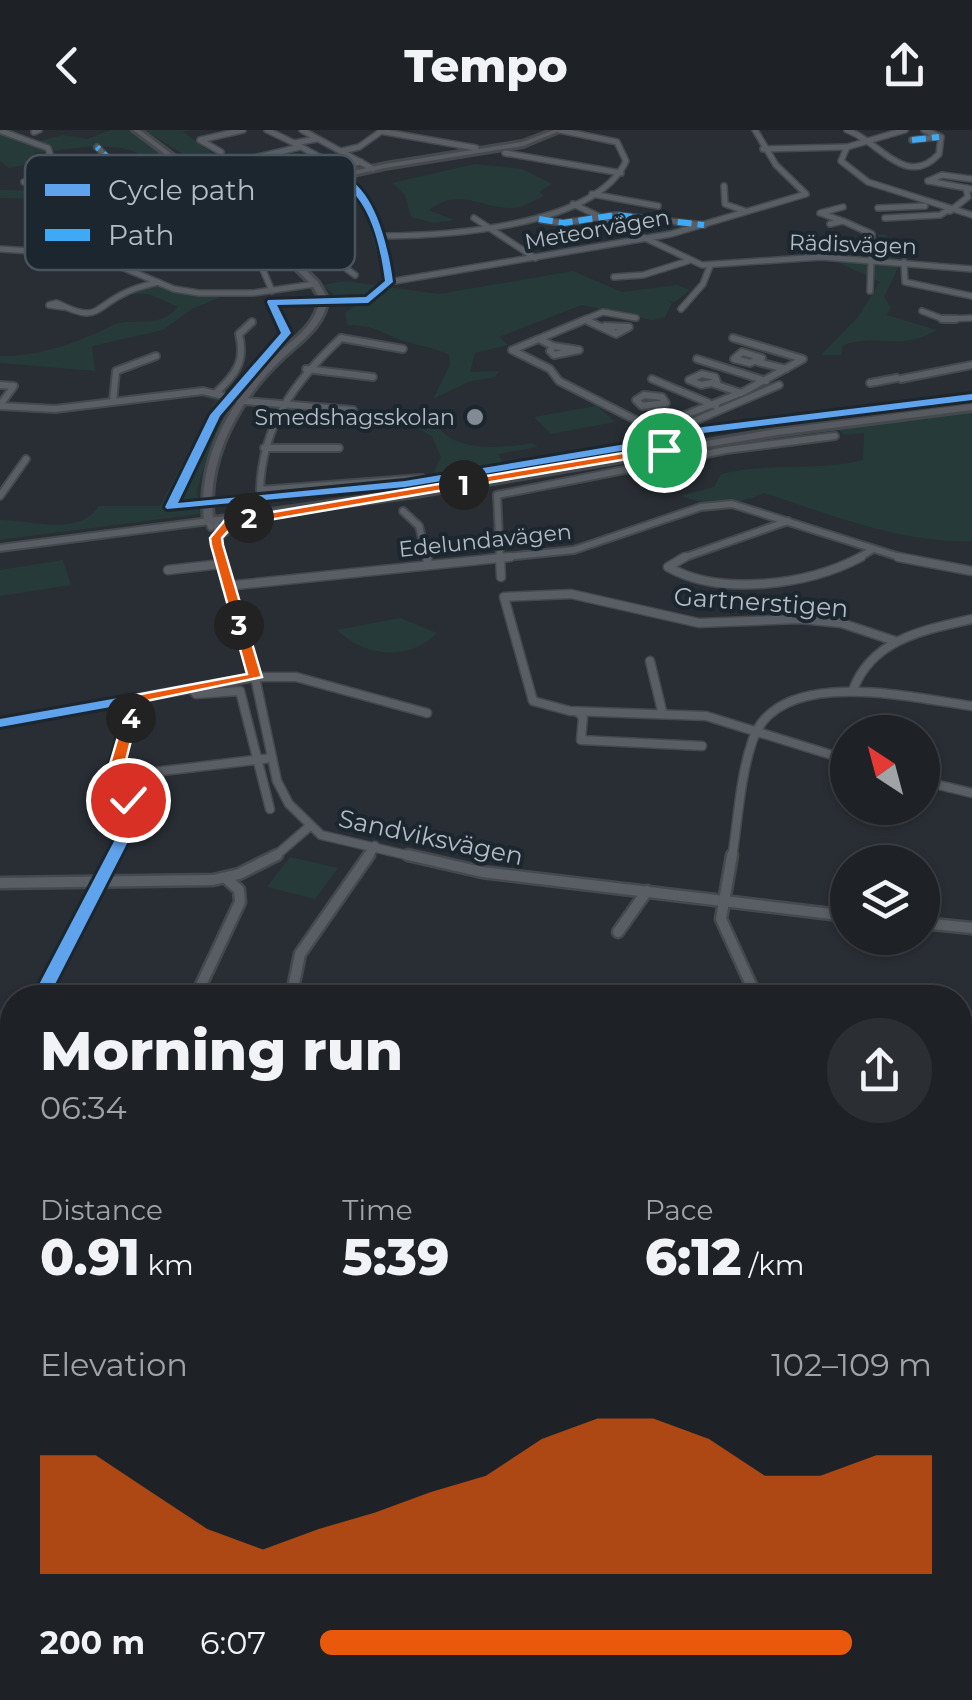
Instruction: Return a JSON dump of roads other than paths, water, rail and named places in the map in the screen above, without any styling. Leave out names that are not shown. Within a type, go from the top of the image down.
[{"type":"street","points":[[136,130],[169,155]]},
{"type":"street","points":[[221,152],[200,140],[243,130]]},
{"type":"street","points":[[267,130],[314,155]]},
{"type":"street","points":[[302,130],[348,155]]},
{"type":"street","points":[[355,173],[523,144],[559,130],[603,138],[622,146],[626,162],[621,173],[573,204],[499,231],[466,236],[378,236],[355,187]]},
{"type":"street","points":[[603,138],[605,130]]},
{"type":"street","points":[[755,130],[763,148],[846,148],[905,130]]},
{"type":"street","points":[[847,130],[872,138],[890,160],[916,166],[940,156],[940,137]]},
{"type":"street","points":[[924,130],[940,137]]},
{"type":"street","points":[[3,131],[47,147],[51,151],[49,155]]},
{"type":"street","points":[[342,152],[382,131],[476,148]]},
{"type":"street","points":[[912,140],[940,137]]},
{"type":"street","points":[[259,155],[318,138]]},
{"type":"street","points":[[97,147],[105,155]]},
{"type":"street","name":"Meteorvägen","points":[[378,236],[389,282],[653,238],[807,192],[763,148]]},
{"type":"street","points":[[846,148],[841,161],[856,176],[933,206],[972,215]]},
{"type":"street","points":[[505,153],[621,173]]},
{"type":"street","points":[[355,159],[373,169]]},
{"type":"street","points":[[355,163],[361,162]]},
{"type":"street","points":[[885,218],[940,215],[968,197],[972,180],[942,175],[928,181],[969,189]]},
{"type":"street","points":[[724,186],[724,204],[748,212]]},
{"type":"street","points":[[592,194],[658,206]]},
{"type":"street","points":[[573,204],[607,216],[704,225]]},
{"type":"street","points":[[960,204],[972,206]]},
{"type":"street","points":[[878,208],[933,206]]},
{"type":"street","points":[[843,207],[820,213],[872,234],[869,260],[874,286],[870,290]]},
{"type":"street","points":[[810,219],[826,215]]},
{"type":"street","points":[[539,219],[557,224],[607,216]]},
{"type":"street","name":"Rädisvägen","points":[[607,216],[653,238],[688,261],[710,266],[807,256],[972,269]]},
{"type":"street","points":[[474,218],[535,258]]},
{"type":"street","points":[[830,224],[842,221]]},
{"type":"street","points":[[0,250],[25,248]]},
{"type":"street","points":[[614,277],[643,275],[688,261]]},
{"type":"street","points":[[904,262],[905,282],[972,296]]},
{"type":"street","points":[[682,309],[703,284],[710,266]]},
{"type":"street","points":[[132,270],[158,282],[211,295],[315,284]]},
{"type":"street","points":[[263,270],[272,291]]},
{"type":"street","points":[[212,516],[206,489],[213,460],[244,401],[273,362],[318,322],[324,299],[301,270]]},
{"type":"street","points":[[348,270],[355,275]]},
{"type":"street","points":[[63,308],[81,315],[97,314],[126,292],[158,282]]},
{"type":"street","points":[[636,318],[611,311],[512,350],[550,369],[558,382],[672,442]]},
{"type":"street","points":[[922,312],[943,319],[972,318]]},
{"type":"street","points":[[588,321],[605,326]]},
{"type":"street","points":[[216,393],[242,367],[245,352],[240,334],[252,322]]},
{"type":"street","points":[[403,349],[341,338],[306,369],[279,406],[264,448],[260,490],[422,478]]},
{"type":"street","points":[[660,425],[741,393],[802,359],[800,355],[732,338]]},
{"type":"street","points":[[541,340],[553,346]]},
{"type":"street","points":[[113,401],[116,371],[156,356]]},
{"type":"street","points":[[672,442],[778,385],[697,359]]},
{"type":"street","points":[[758,362],[786,369]]},
{"type":"street","points":[[870,384],[972,365]]},
{"type":"street","points":[[306,369],[374,377]]},
{"type":"street","points":[[652,379],[728,410]]},
{"type":"street","points":[[714,384],[741,393]]},
{"type":"street","points":[[0,385],[14,386],[0,405]]},
{"type":"street","points":[[0,405],[55,409],[216,393],[279,406],[353,410]]},
{"type":"street","points":[[661,406],[683,417]]},
{"type":"street","points":[[0,546],[262,512],[672,442],[972,406]]},
{"type":"street","points":[[501,578],[497,494],[765,443],[835,436]]},
{"type":"street","points":[[264,448],[339,448]]},
{"type":"street","points":[[0,496],[26,460]]},
{"type":"street","points":[[638,467],[657,482]]},
{"type":"street","name":"Edelundavägen","points":[[226,586],[574,550],[651,521],[718,504],[788,521],[918,563],[972,571]]},
{"type":"street","points":[[402,510],[416,520],[425,536],[428,563]]},
{"type":"street","points":[[216,538],[229,523],[262,512]]},
{"type":"street","name":"Sandviksvägen","points":[[212,516],[226,586],[255,677],[272,758],[289,804],[321,834],[482,872],[830,914]]},
{"type":"street","points":[[788,521],[769,533],[683,558],[668,567],[680,576],[700,579],[767,580],[844,568],[873,549]]},
{"type":"street","points":[[168,570],[221,564]]},
{"type":"street","name":"Gartnerstigen","points":[[578,712],[554,710],[533,701],[504,597],[570,594],[699,622],[800,619],[841,623],[895,641]]},
{"type":"street","points":[[853,690],[856,674],[895,641],[910,633],[972,619]]},
{"type":"street","points":[[650,661],[662,711]]},
{"type":"street","points":[[0,723],[255,677],[296,677],[427,712]]},
{"type":"street","points":[[192,689],[196,694],[240,691],[270,809]]},
{"type":"street","points":[[752,985],[721,919],[756,727],[765,715],[788,702],[853,690],[972,706]]},
{"type":"street","points":[[47,985],[129,826],[117,764],[134,699]]},
{"type":"street","points":[[578,712],[662,711],[756,727],[830,754]]},
{"type":"street","points":[[578,712],[583,717],[581,740],[702,746]]},
{"type":"street","points":[[120,776],[272,758]]},
{"type":"street","points":[[940,785],[972,793]]},
{"type":"street","points":[[0,883],[100,879],[193,885],[228,879],[282,851],[310,826]]},
{"type":"street","points":[[294,985],[300,954],[375,846]]},
{"type":"street","points":[[201,985],[240,902],[239,890],[228,879]]},
{"type":"street","points":[[618,932],[646,891]]},
{"type":"street","points":[[940,925],[972,928]]},
{"type":"place","name":"Smedshagsskolan","points":[[475,417]]}]
